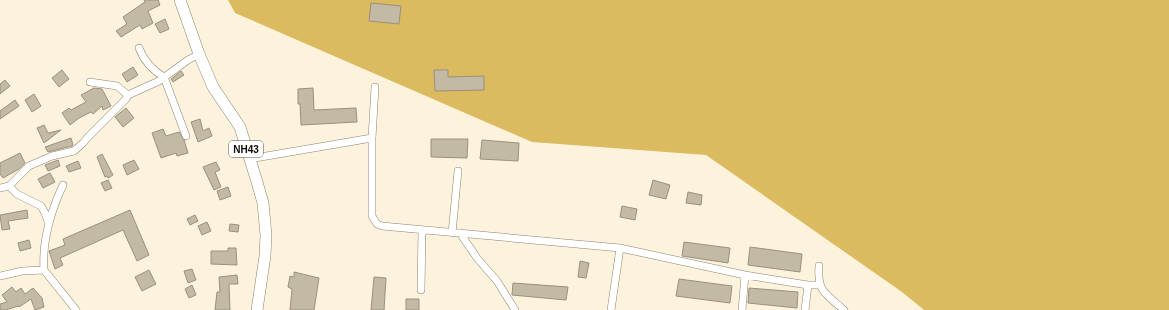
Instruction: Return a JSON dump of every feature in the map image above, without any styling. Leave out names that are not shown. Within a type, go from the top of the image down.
[{"type":"highway","name":"NH43","points":[[180,0],[199,54],[213,87],[240,127],[257,182],[262,203],[266,235],[265,256],[257,310]]},
{"type":"street","points":[[139,48],[146,62],[158,74],[164,77],[186,136]]},
{"type":"street","points":[[0,188],[9,186],[29,166],[52,156],[74,151],[128,95],[159,81],[199,54]]},
{"type":"street","points":[[90,82],[117,86],[128,95]]},
{"type":"street","points":[[375,87],[372,138],[372,216],[374,221],[382,226],[620,248],[745,275],[808,285],[820,285]]},
{"type":"street","points":[[249,159],[372,138]]},
{"type":"street","points":[[458,171],[456,233],[497,281],[515,310]]},
{"type":"street","points":[[63,185],[52,210],[44,254],[44,270],[76,310]]},
{"type":"street","points":[[9,186],[18,194],[41,206],[49,224]]},
{"type":"street","points":[[420,290],[422,230]]},
{"type":"street","points":[[610,310],[620,248]]},
{"type":"street","points":[[819,266],[818,276],[820,285],[825,293],[844,310]]},
{"type":"street","points":[[0,276],[44,270]]},
{"type":"street","points":[[742,310],[745,275]]},
{"type":"street","points":[[805,310],[808,285]]},
{"type":"shaded area","points":[[228,0],[1169,0],[1169,310],[924,310],[902,292],[706,155],[532,142],[235,13]]},
{"type":"building","points":[[144,0],[158,0],[160,5],[148,11],[153,23],[142,29],[140,25],[121,37],[116,31],[127,24],[123,17],[145,2]]},
{"type":"building","points":[[371,3],[401,6],[399,24],[369,21]]},
{"type":"building","points":[[165,19],[169,29],[160,33],[155,24]]},
{"type":"building","points":[[133,67],[138,75],[127,82],[122,74]]},
{"type":"building","points":[[62,70],[69,79],[59,87],[52,78]]},
{"type":"building","points":[[434,70],[448,70],[448,77],[484,76],[484,90],[435,91]]},
{"type":"building","points":[[181,71],[184,75],[173,82],[171,79]]},
{"type":"building","points":[[5,80],[10,86],[0,94],[0,84]]},
{"type":"building","points":[[94,88],[102,89],[111,106],[103,110],[102,106],[93,114],[91,112],[79,118],[70,125],[62,113],[69,108],[71,110],[86,102],[81,95]]},
{"type":"building","points":[[313,88],[314,110],[356,108],[357,122],[301,125],[300,104],[298,104],[298,89]]},
{"type":"building","points":[[34,94],[41,106],[32,112],[25,100]]},
{"type":"building","points":[[15,100],[19,106],[0,119],[0,111]]},
{"type":"building","points":[[126,108],[134,118],[123,127],[115,117]]},
{"type":"building","points":[[200,119],[203,131],[209,128],[212,136],[198,142],[191,122]]},
{"type":"building","points":[[44,125],[48,133],[61,130],[44,143],[37,128]]},
{"type":"building","points":[[163,129],[166,136],[179,132],[184,140],[188,153],[177,156],[176,153],[161,158],[152,133]]},
{"type":"building","points":[[71,138],[72,146],[48,152],[45,147]]},
{"type":"building","points":[[431,139],[468,139],[467,158],[431,157]]},
{"type":"building","points":[[482,140],[519,143],[518,161],[480,159]]},
{"type":"building","points":[[20,153],[25,163],[19,169],[3,178],[0,174],[0,163]]},
{"type":"building","points":[[102,154],[113,175],[108,178],[107,176],[105,177],[97,157]]},
{"type":"building","points":[[58,160],[60,166],[48,171],[45,165]]},
{"type":"building","points":[[134,160],[139,169],[127,175],[123,165]]},
{"type":"building","points":[[78,161],[81,168],[69,172],[66,166]]},
{"type":"building","points":[[216,162],[220,170],[215,172],[221,187],[214,190],[203,167]]},
{"type":"building","points":[[50,173],[55,182],[43,188],[38,179]]},
{"type":"building","points":[[108,180],[112,188],[105,191],[101,183]]},
{"type":"building","points":[[653,180],[670,185],[666,199],[649,195]]},
{"type":"building","points":[[228,187],[231,196],[220,200],[217,191]]},
{"type":"building","points":[[688,192],[702,195],[701,205],[686,203]]},
{"type":"building","points":[[622,206],[637,209],[635,220],[620,217]]},
{"type":"building","points":[[27,210],[28,218],[8,221],[10,229],[2,230],[0,215]]},
{"type":"building","points":[[130,210],[149,255],[137,261],[123,230],[60,258],[63,265],[55,269],[49,251],[65,245],[63,239]]},
{"type":"building","points":[[195,215],[198,221],[190,225],[187,219]]},
{"type":"building","points":[[207,222],[211,231],[202,235],[198,226]]},
{"type":"building","points":[[230,224],[239,225],[238,232],[229,231]]},
{"type":"building","points":[[29,240],[31,248],[20,251],[18,243]]},
{"type":"building","points":[[684,242],[730,248],[728,263],[682,256]]},
{"type":"building","points":[[750,247],[802,254],[800,272],[748,265]]},
{"type":"building","points":[[228,248],[236,248],[237,265],[211,264],[211,251],[228,251]]},
{"type":"building","points":[[580,261],[589,263],[586,278],[578,277]]},
{"type":"building","points":[[192,269],[196,280],[188,283],[184,271]]},
{"type":"building","points":[[149,270],[156,284],[142,291],[135,277]]},
{"type":"building","points":[[294,272],[319,278],[314,310],[290,310],[292,289],[288,287],[290,276],[294,277]]},
{"type":"building","points":[[237,275],[238,284],[229,284],[230,310],[215,310],[217,292],[220,292],[219,277]]},
{"type":"building","points":[[374,277],[386,278],[384,310],[371,310]]},
{"type":"building","points":[[679,279],[732,286],[730,303],[676,296]]},
{"type":"building","points":[[513,283],[568,287],[566,300],[512,295]]},
{"type":"building","points":[[192,285],[196,295],[189,298],[185,289]]},
{"type":"building","points":[[12,287],[16,292],[21,288],[25,294],[33,288],[42,298],[44,307],[35,310],[31,299],[19,307],[0,310],[0,304],[7,302],[2,295]]},
{"type":"building","points":[[749,288],[798,292],[797,308],[748,303]]},
{"type":"building","points":[[406,299],[419,299],[419,310],[406,310]]}]
